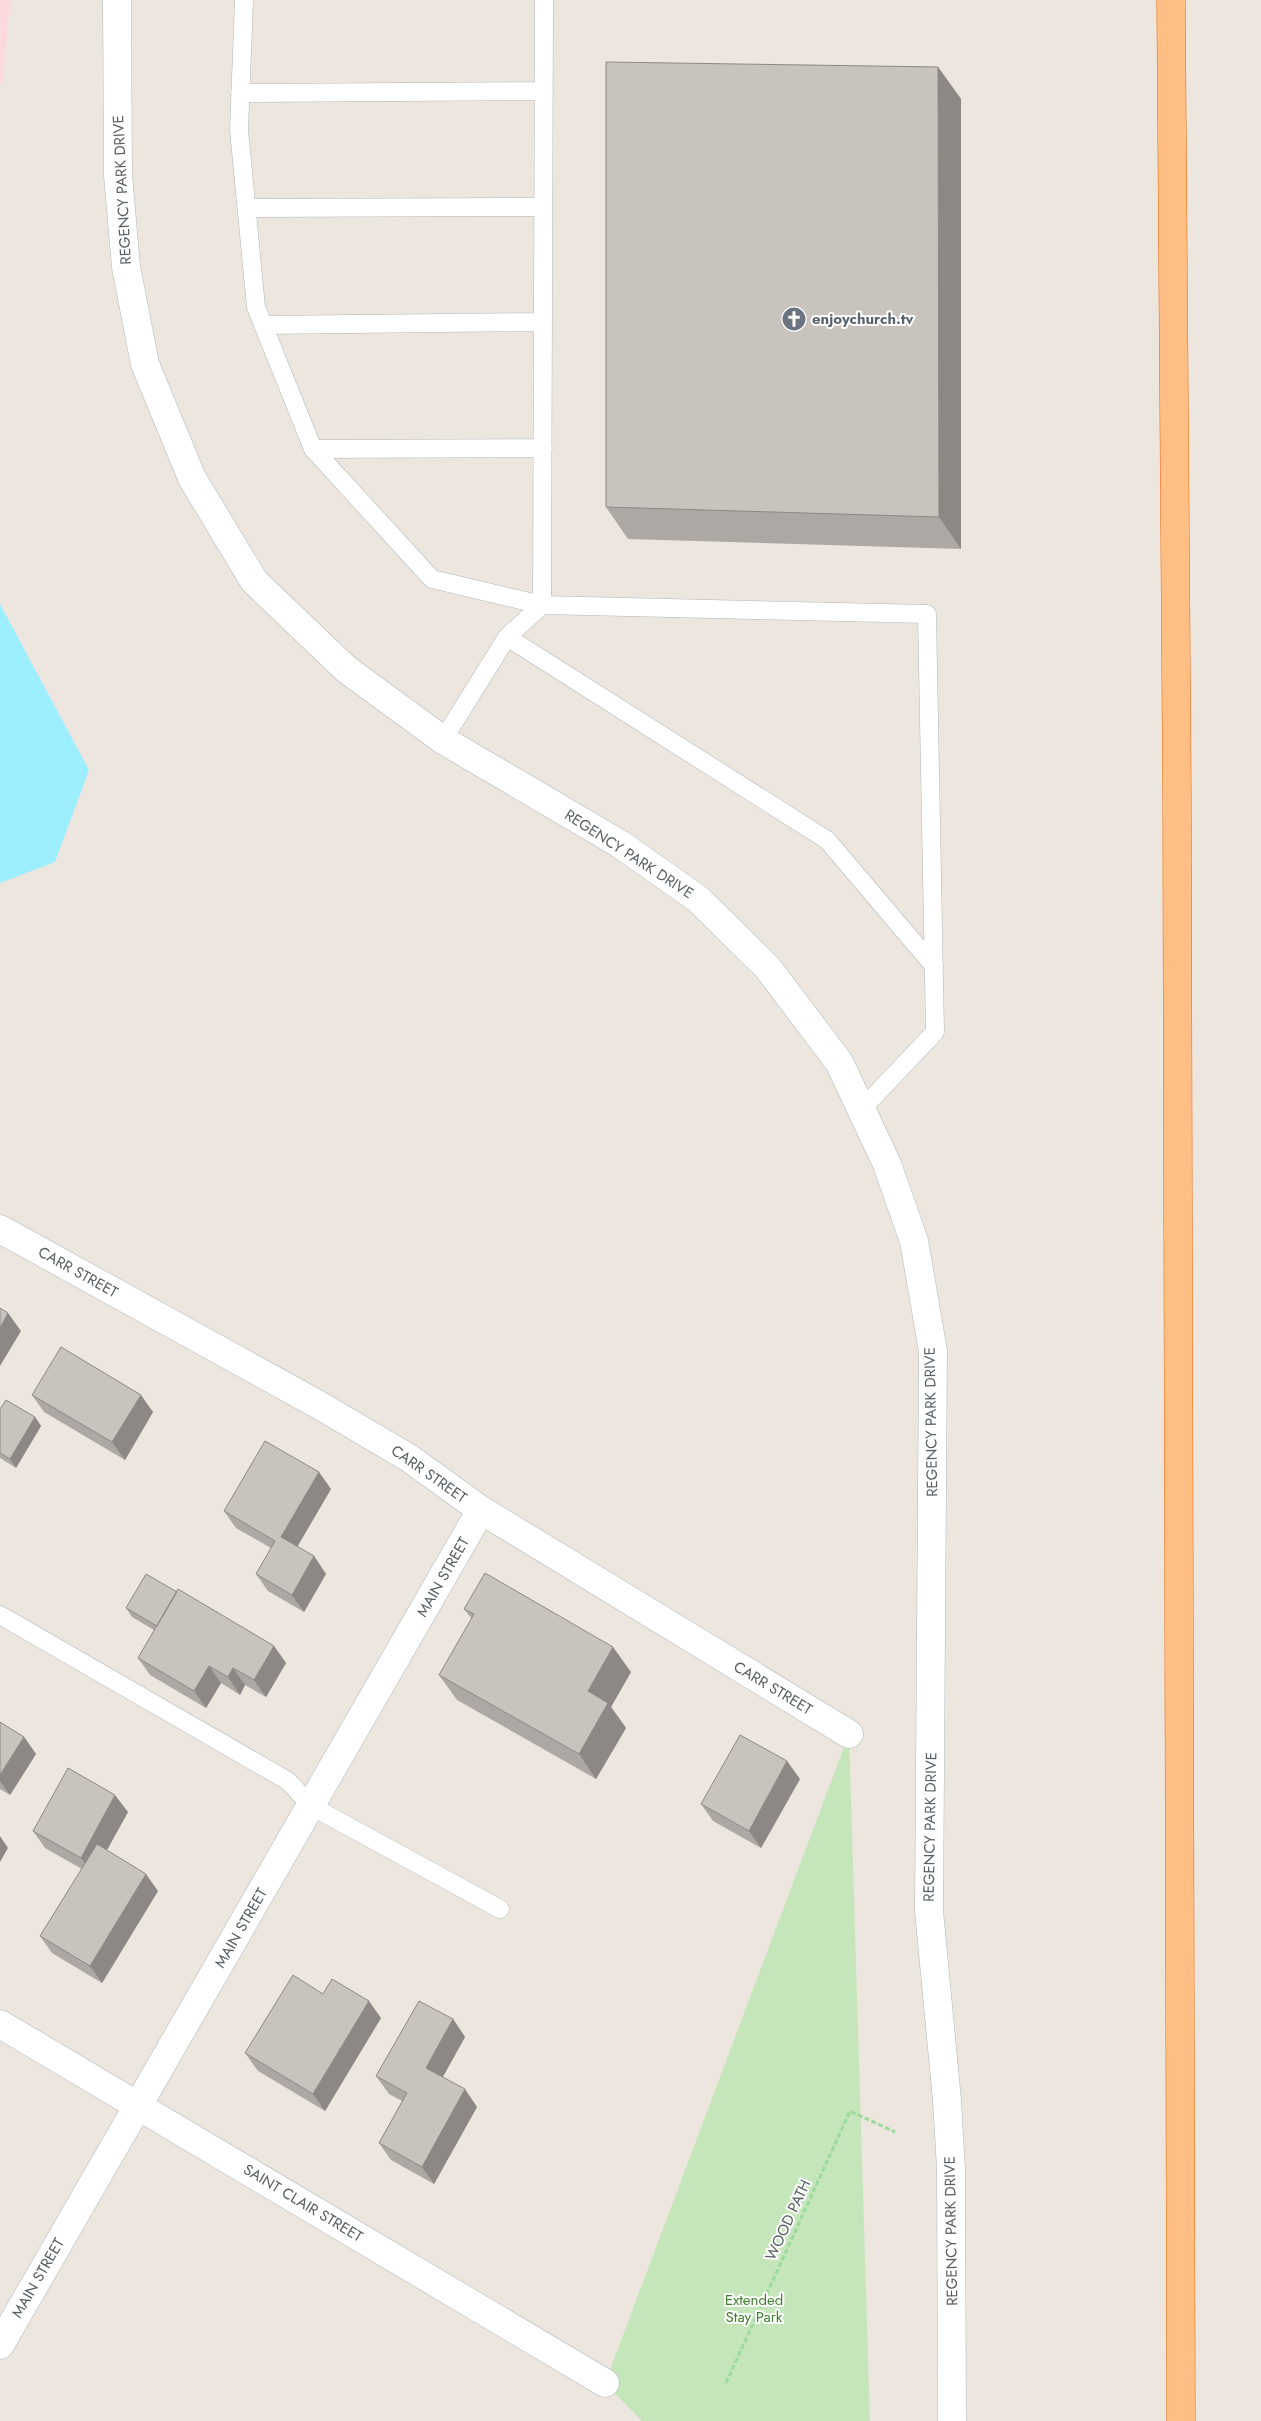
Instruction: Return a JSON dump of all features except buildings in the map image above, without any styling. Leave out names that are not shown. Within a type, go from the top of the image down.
[{"type":"highway","points":[[1171,0],[1177,799],[1182,2421]]},
{"type":"street","name":"REGENCY PARK DRIVE","points":[[116,0],[118,175],[126,267],[145,364],[192,478],[254,581],[346,669],[443,740],[620,844],[698,899],[767,967],[839,1062],[887,1164],[914,1241],[933,1351],[930,1911],[947,2100],[951,2169],[952,2421]]},
{"type":"street","name":"CARR STREET","points":[[0,1229],[319,1405],[410,1458],[481,1510],[849,1734]]},
{"type":"street","name":"MAIN STREET","points":[[0,2345],[481,1510]]},
{"type":"street","name":"SAINT CLAIR STREET","points":[[0,2024],[605,2383]]},
{"type":"lane","points":[[244,0],[239,130],[256,307],[313,449],[432,579],[542,605],[928,614],[935,1032],[861,1110]]},
{"type":"lane","points":[[443,740],[507,637],[542,605],[544,0]]},
{"type":"lane","points":[[240,93],[544,91]]},
{"type":"lane","points":[[247,208],[544,207]]},
{"type":"lane","points":[[263,326],[543,322]]},
{"type":"lane","points":[[313,449],[543,448]]},
{"type":"lane","points":[[507,637],[827,840],[934,966]]},
{"type":"lane","points":[[0,1615],[288,1781],[311,1806],[500,1909]]},
{"type":"path","name":"WOOD PATH","points":[[726,2383],[850,2111],[895,2132]]},
{"type":"shaded area","points":[[0,0],[10,0],[3,83],[0,83]]},
{"type":"green space","name":"Extended Stay Park","points":[[849,1734],[870,2421],[642,2421],[605,2383]]},
{"type":"water","points":[[0,604],[89,770],[55,862],[0,883]]},
{"type":"place","name":"enjoychurch.tv","points":[[794,319]]}]
